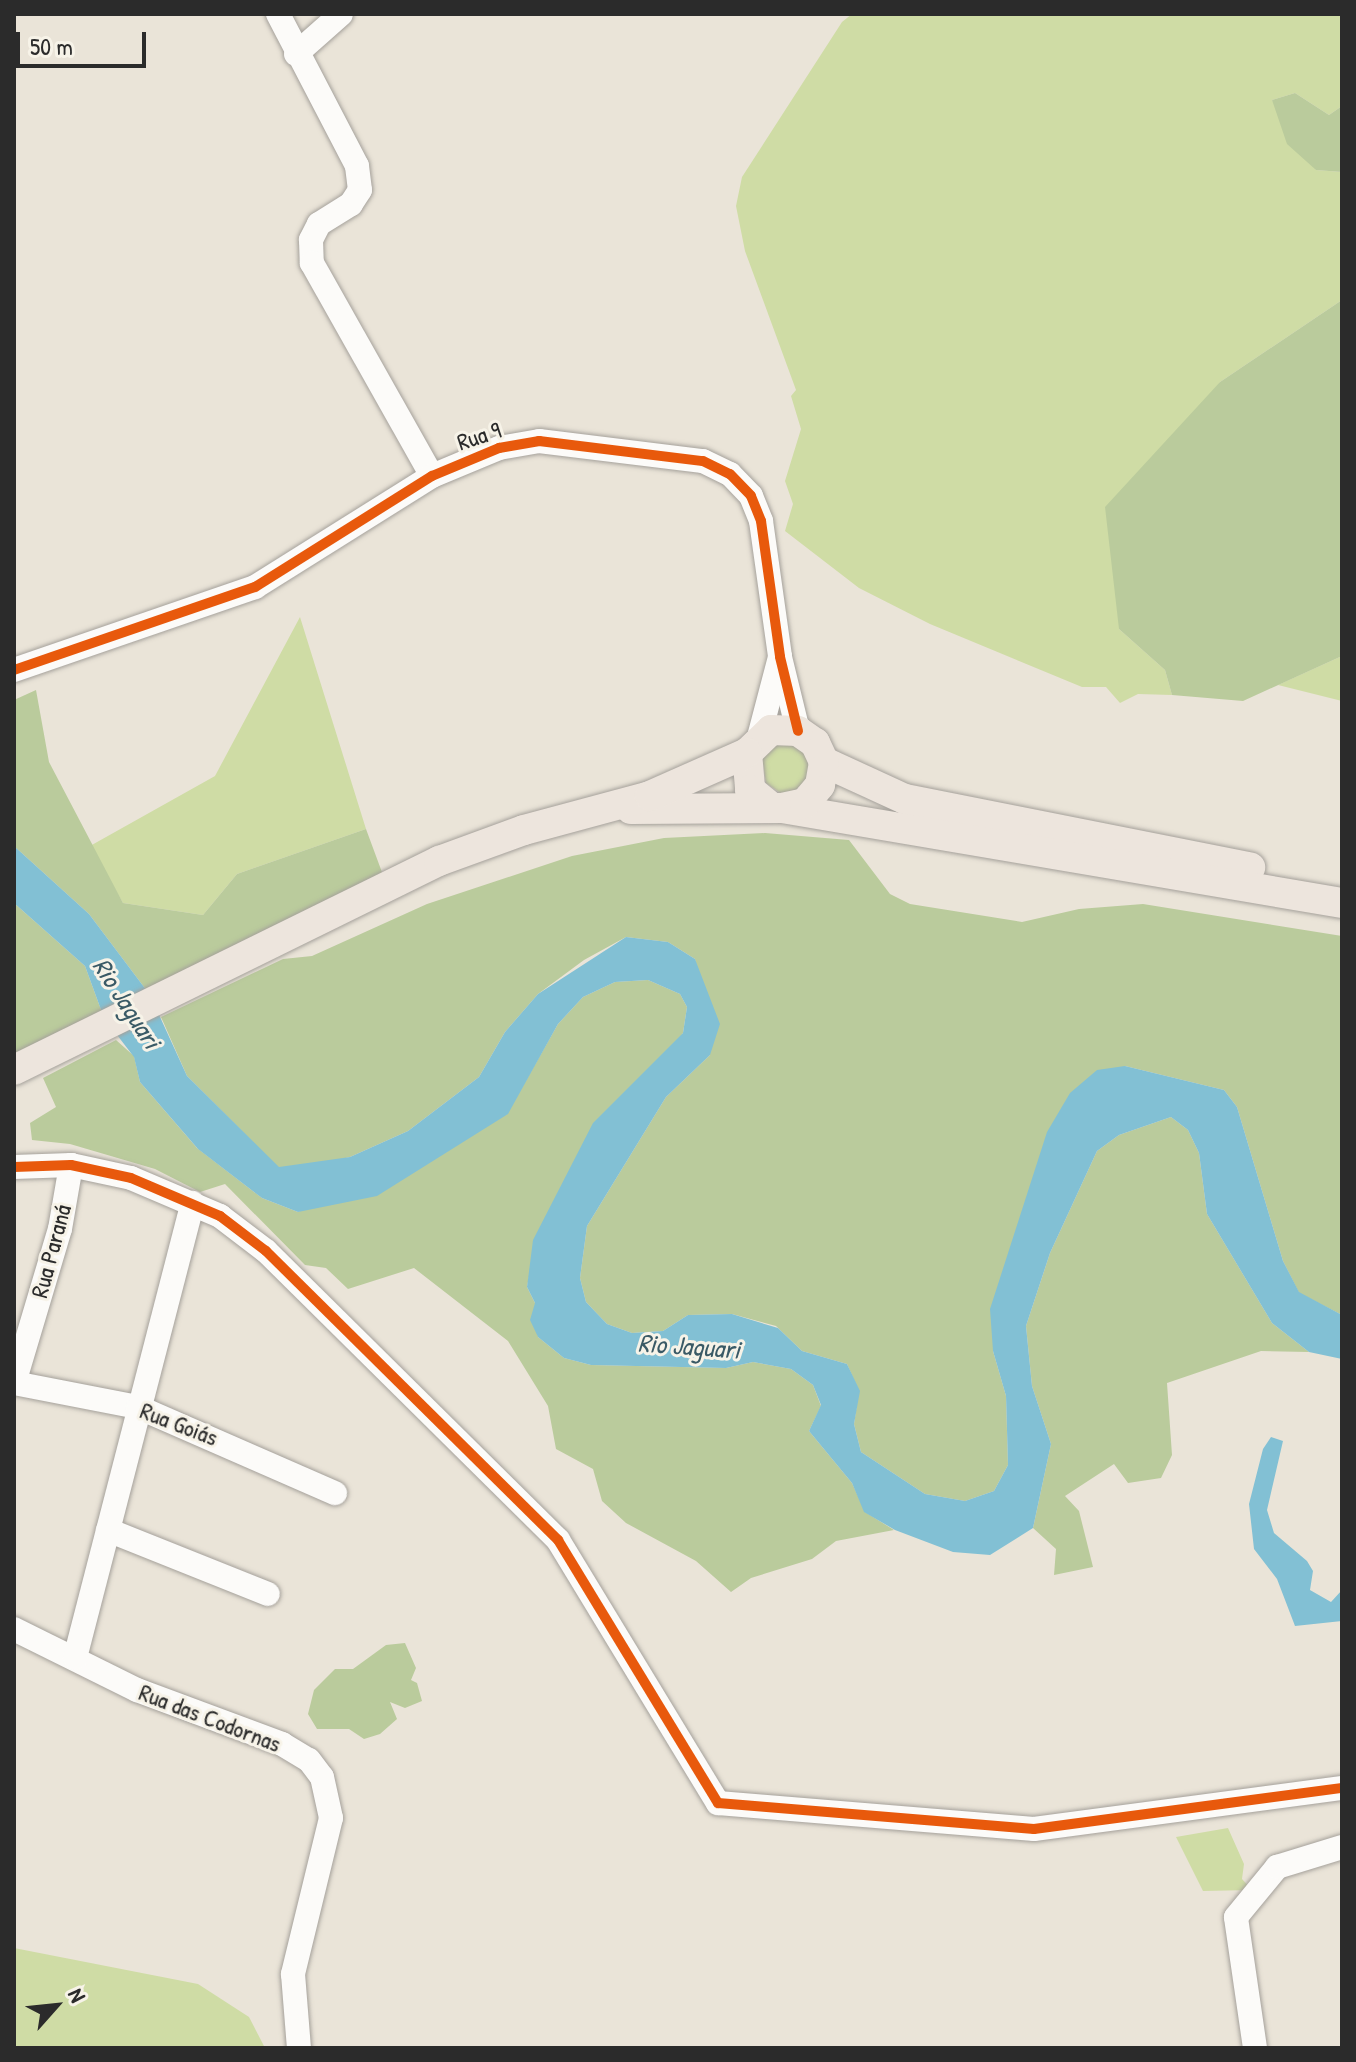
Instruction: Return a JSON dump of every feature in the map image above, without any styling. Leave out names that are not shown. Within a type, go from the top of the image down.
[{"type":"main road","points":[[25,1065],[439,861],[524,830],[613,809],[785,728],[798,731],[815,743],[824,762],[905,799],[1342,885]]},
{"type":"main road","points":[[753,745],[745,778],[776,807]]},
{"type":"main road","points":[[776,807],[814,795],[824,762]]},
{"type":"main road","points":[[613,809],[776,807],[1342,903]]},
{"type":"street","points":[[278,14],[296,54],[357,166],[360,190],[351,204],[319,224],[311,240],[312,263],[432,476]]},
{"type":"street","points":[[296,54],[341,14]]},
{"type":"street","name":"Rua 9","points":[[14,670],[255,587],[432,476],[499,448],[539,441],[703,461],[730,474],[751,496],[761,521],[780,657],[798,731]]},
{"type":"street","name":"Rua 9","points":[[753,745],[780,657]]},
{"type":"street","points":[[14,1167],[71,1165],[131,1178],[193,1203],[266,1251],[558,1540],[718,1803],[1034,1829],[1342,1788]]},
{"type":"street","name":"Rua Paraná","points":[[14,1383],[60,1229],[71,1165]]},
{"type":"street","points":[[75,1658],[193,1203]]},
{"type":"street","name":"Rua Goiás","points":[[14,1383],[138,1407],[335,1493]]},
{"type":"street","points":[[108,1530],[268,1594]]},
{"type":"street","name":"Rua das Codornas","points":[[14,1629],[137,1690],[282,1744],[309,1760],[322,1777],[331,1818],[293,1974],[299,2048]]},
{"type":"street","points":[[1255,2048],[1236,1917],[1277,1867],[1342,1847]]},
{"type":"green space","points":[[852,14],[1342,14],[1342,106],[1329,115],[1295,93],[1272,100],[1316,170],[1342,172],[1342,300],[1220,382],[1119,629],[1165,670],[1172,695],[1138,694],[1120,703],[1106,687],[1082,687],[930,624],[859,588],[785,531],[793,504],[785,481],[801,429],[791,396],[796,390],[745,251],[736,206],[742,177],[842,22]]},
{"type":"green space","points":[[1295,93],[1329,115],[1342,106],[1342,172],[1316,170],[1287,144],[1272,100]]},
{"type":"green space","points":[[1342,300],[1342,656],[1243,701],[1172,695],[1165,670],[1119,629],[1105,507],[1220,382]]},
{"type":"green space","points":[[300,617],[366,829],[237,874],[203,915],[123,903],[90,846],[215,776]]},
{"type":"green space","points":[[1342,656],[1342,701],[1278,685]]},
{"type":"green space","points":[[36,690],[49,762],[123,903],[203,915],[237,874],[366,829],[383,875],[150,995],[89,914],[14,846],[14,700]]},
{"type":"green space","points":[[782,739],[813,751],[809,788],[782,794],[766,783],[762,757]]},
{"type":"green space","points":[[765,833],[849,840],[890,894],[910,904],[1022,922],[1079,909],[1143,904],[1342,936],[1342,1315],[1299,1293],[1283,1261],[1237,1107],[1224,1090],[1125,1066],[993,1351],[1006,1396],[1008,1465],[994,1491],[965,1501],[925,1494],[861,1452],[854,1424],[859,1391],[847,1364],[802,1351],[776,1326],[732,1314],[688,1315],[663,1331],[632,1333],[607,1324],[586,1302],[580,1278],[587,1226],[666,1097],[710,1055],[695,959],[668,942],[626,937],[584,960],[538,994],[505,1032],[479,1077],[408,1131],[350,1157],[303,1168],[278,1167],[187,1076],[161,1017],[283,959],[312,956],[427,904],[572,856],[664,838]]},
{"type":"green space","points":[[14,903],[85,966],[104,1018],[14,1062]]},
{"type":"green space","points":[[648,980],[680,994],[687,1007],[683,1033],[531,1266],[527,1287],[535,1303],[538,1337],[564,1358],[591,1365],[726,1368],[753,1362],[791,1369],[813,1385],[821,1406],[809,1431],[852,1483],[865,1512],[894,1530],[836,1541],[812,1559],[751,1578],[731,1592],[696,1561],[626,1523],[602,1501],[593,1469],[556,1449],[548,1406],[508,1341],[414,1268],[348,1289],[326,1268],[305,1265],[225,1184],[200,1192],[155,1169],[70,1144],[32,1140],[30,1123],[56,1107],[43,1078],[116,1040],[134,1056],[140,1082],[197,1148],[262,1198],[298,1212],[507,1114],[558,1024],[583,997],[615,982]]},
{"type":"green space","points":[[1171,1117],[1188,1130],[1199,1153],[1207,1214],[1272,1323],[1309,1352],[1261,1351],[1167,1383],[1172,1455],[1161,1478],[1128,1483],[1114,1464],[1065,1496],[1079,1511],[1093,1567],[1054,1575],[1056,1549],[1033,1528],[1051,1444],[1032,1386],[1026,1326],[1050,1253],[1097,1151],[1119,1135]]},
{"type":"green space","points":[[405,1643],[416,1668],[411,1680],[417,1683],[422,1701],[405,1708],[390,1702],[397,1719],[380,1734],[364,1739],[349,1729],[317,1729],[308,1714],[314,1690],[335,1669],[353,1669],[386,1645]]},
{"type":"green space","points":[[1228,1828],[1244,1864],[1242,1879],[1252,1890],[1203,1891],[1176,1837]]},
{"type":"green space","points":[[14,1948],[198,1984],[249,2017],[265,2048],[14,2048]]},
{"type":"water","name":"Rio Jaguari","points":[[14,846],[89,914],[150,995],[187,1076],[279,1167],[350,1157],[408,1131],[479,1077],[505,1032],[538,994],[626,937],[668,942],[695,959],[720,1024],[710,1055],[666,1097],[587,1226],[580,1278],[586,1302],[607,1324],[632,1333],[663,1331],[688,1315],[732,1314],[778,1328],[802,1351],[847,1364],[860,1391],[854,1424],[861,1452],[925,1494],[965,1501],[994,1491],[1008,1465],[1006,1396],[993,1351],[990,1309],[1047,1132],[1070,1093],[1097,1070],[1125,1066],[1224,1090],[1237,1107],[1283,1261],[1299,1292],[1342,1315],[1342,1359],[1309,1352],[1272,1323],[1207,1214],[1199,1153],[1188,1130],[1171,1117],[1119,1135],[1097,1151],[1050,1253],[1026,1326],[1032,1386],[1051,1444],[1033,1528],[990,1555],[953,1552],[895,1530],[864,1512],[852,1483],[809,1431],[821,1405],[813,1385],[791,1369],[753,1362],[726,1368],[591,1365],[564,1358],[538,1337],[530,1320],[535,1303],[527,1287],[533,1240],[593,1123],[683,1033],[687,1007],[680,994],[648,980],[615,982],[583,997],[558,1024],[508,1114],[377,1196],[298,1212],[262,1198],[198,1149],[140,1082],[134,1057],[104,1018],[85,966],[14,903]]},
{"type":"water","points":[[1271,1437],[1283,1441],[1267,1510],[1274,1533],[1307,1561],[1313,1571],[1310,1590],[1331,1602],[1342,1590],[1342,1621],[1295,1626],[1277,1579],[1254,1549],[1249,1504],[1263,1449]]},
{"type":"cycle path","points":[[14,670],[255,587],[432,476],[499,448],[539,441],[703,461],[730,474],[751,496],[761,521],[780,657],[798,731]]},
{"type":"cycle path","points":[[14,1167],[71,1165],[131,1178],[220,1216],[266,1251],[558,1540],[718,1803],[1034,1829],[1342,1788]]}]
